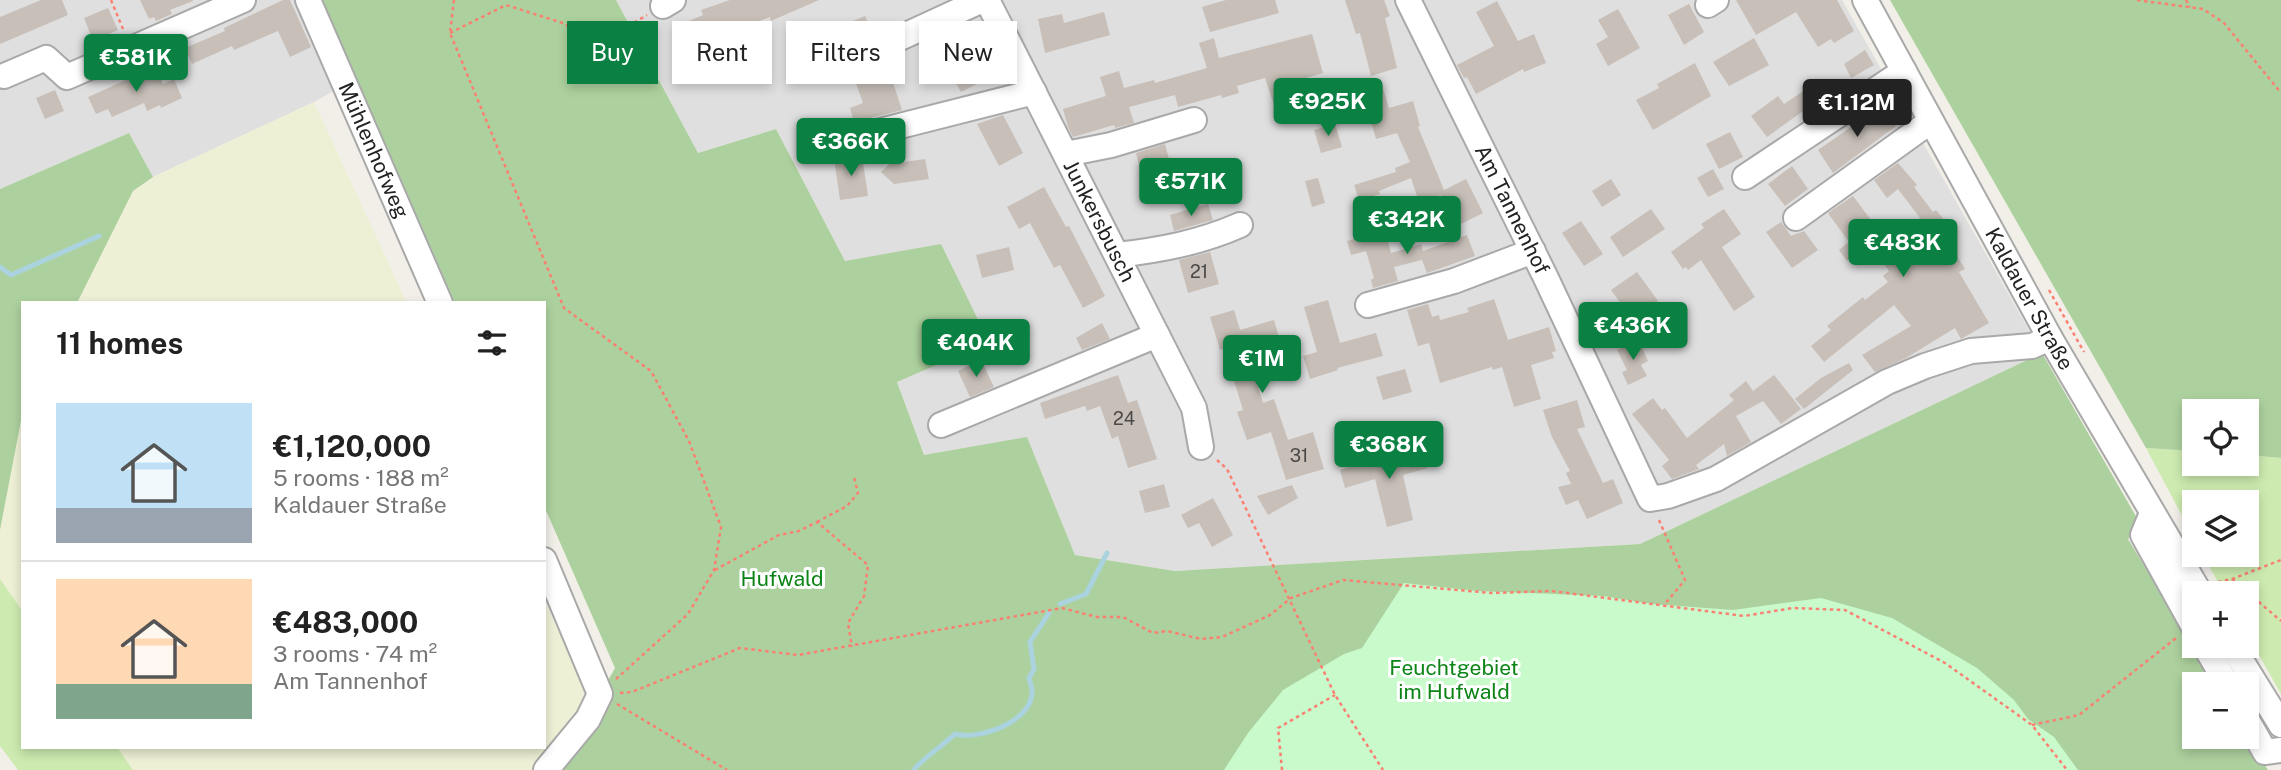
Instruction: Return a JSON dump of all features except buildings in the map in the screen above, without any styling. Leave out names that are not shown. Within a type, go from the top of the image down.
[{"type":"street","points":[[4,76],[46,58],[67,77],[243,0]]},
{"type":"street","name":"Mühlenhofweg","points":[[308,0],[439,301]]},
{"type":"street","points":[[905,36],[985,0]]},
{"type":"street","name":"Junkersbusch","points":[[985,0],[1194,408],[1201,447]]},
{"type":"street","name":"Am Tannenhof","points":[[1408,0],[1659,497]]},
{"type":"street","name":"Kaldauer Straße","points":[[1865,0],[2050,338],[2152,513],[2204,581]]},
{"type":"street","points":[[1745,177],[1904,71]]},
{"type":"street","points":[[821,146],[1034,92]]},
{"type":"street","points":[[1066,154],[1111,145],[1194,120]]},
{"type":"street","points":[[1796,218],[1931,121]]},
{"type":"street","points":[[1117,255],[1161,250],[1207,239],[1240,225]]},
{"type":"street","points":[[1368,305],[1454,281],[1533,251]]},
{"type":"street","points":[[941,425],[1157,335]]},
{"type":"street","points":[[1659,497],[1716,479],[1887,382],[1971,351],[2032,346],[2050,338]]},
{"type":"street","points":[[2152,513],[2143,535],[2182,604]]},
{"type":"street","points":[[546,565],[600,694],[588,719],[546,770]]},
{"type":"street","points":[[2239,658],[2281,725]]},
{"type":"street","points":[[2259,741],[2265,752],[2281,750]]},
{"type":"path","points":[[111,0],[132,49]]},
{"type":"path","points":[[454,0],[450,33],[564,308],[651,371],[689,441],[721,527],[715,570],[688,614],[600,694]]},
{"type":"path","points":[[502,0],[506,5],[566,24],[584,52],[668,3]]},
{"type":"path","points":[[2137,0],[2203,9],[2224,23],[2280,91]]},
{"type":"path","points":[[2186,0],[2190,7]]},
{"type":"path","points":[[450,33],[506,5]]},
{"type":"path","points":[[1201,447],[1227,469],[1291,598],[1335,695],[1383,770]]},
{"type":"path","points":[[715,570],[779,535],[799,531],[848,506],[858,493],[854,477]]},
{"type":"path","points":[[1659,497],[1685,580],[1664,605]]},
{"type":"path","points":[[817,522],[867,565],[864,596],[848,623],[852,647]]},
{"type":"path","points":[[2226,581],[2281,560]]},
{"type":"path","points":[[2232,579],[2281,621]]},
{"type":"path","points":[[600,694],[632,692],[740,648],[798,655],[1062,608],[1097,617],[1123,617],[1153,633],[1167,631],[1201,639],[1223,637],[1270,615],[1291,598],[1343,580],[1492,593],[1552,591],[1744,616],[1793,608],[1845,610],[1945,663],[2032,725],[2067,770]]},
{"type":"path","points":[[2032,725],[2079,715],[2182,643]]},
{"type":"path","points":[[600,694],[727,770]]},
{"type":"path","points":[[1282,770],[1278,728],[1335,695]]},
{"type":"shaded area","points":[[0,0],[298,0],[337,89],[153,177],[129,133],[0,189]]},
{"type":"shaded area","points":[[616,0],[1842,0],[2042,353],[1640,544],[1175,571],[1075,555],[1027,438],[924,455],[897,382],[845,261],[776,129],[698,153],[658,78],[658,21],[627,21]]},
{"type":"green space","name":"Hufwald","points":[[322,0],[616,0],[627,21],[567,21],[567,84],[658,84],[658,78],[698,153],[776,129],[845,261],[941,244],[989,342],[897,382],[924,455],[1027,437],[1075,555],[1175,571],[1640,544],[2042,353],[2141,525],[2128,539],[2182,628],[2182,658],[2200,658],[2209,672],[2182,672],[2182,749],[2255,749],[2268,770],[548,770],[582,727],[615,668],[546,511],[546,301],[454,301]]},
{"type":"green space","points":[[1890,0],[2281,0],[2281,458],[2259,456],[2259,399],[2182,399],[2182,450],[2146,448]]},
{"type":"green space","points":[[314,102],[406,301],[78,301],[133,191],[153,177]]},
{"type":"green space","points":[[129,133],[153,177],[133,191],[78,301],[21,301],[21,420],[0,530],[0,189]]},
{"type":"green space","points":[[21,420],[21,609],[0,579],[0,529]]},
{"type":"green space","points":[[2146,448],[2182,450],[2182,476],[2259,476],[2259,456],[2281,458],[2281,694],[2259,655],[2259,581],[2217,581],[2210,567],[2259,567],[2259,490],[2182,490],[2182,516]]},
{"type":"green space","points":[[0,579],[21,609],[21,749],[118,749],[133,770],[18,770],[0,746]]},
{"type":"green space","name":"Feuchtgebiet im Hufwald","points":[[1404,583],[1478,591],[1603,596],[1652,604],[1733,610],[1821,598],[1892,618],[1977,668],[2014,700],[2028,719],[2054,737],[2078,770],[1224,770],[1248,733],[1283,690],[1344,654],[1362,648]]},
{"type":"green space","points":[[546,604],[585,687],[576,721],[535,770],[133,770],[118,749],[546,749]]},
{"type":"waterway","points":[[0,267],[11,275],[99,236]]},
{"type":"waterway","points":[[1060,604],[1086,594],[1107,553]]},
{"type":"waterway","points":[[914,770],[955,734],[989,732],[1013,721],[1022,713],[1032,694],[1029,678],[1034,669],[1030,642],[1049,613]]}]
